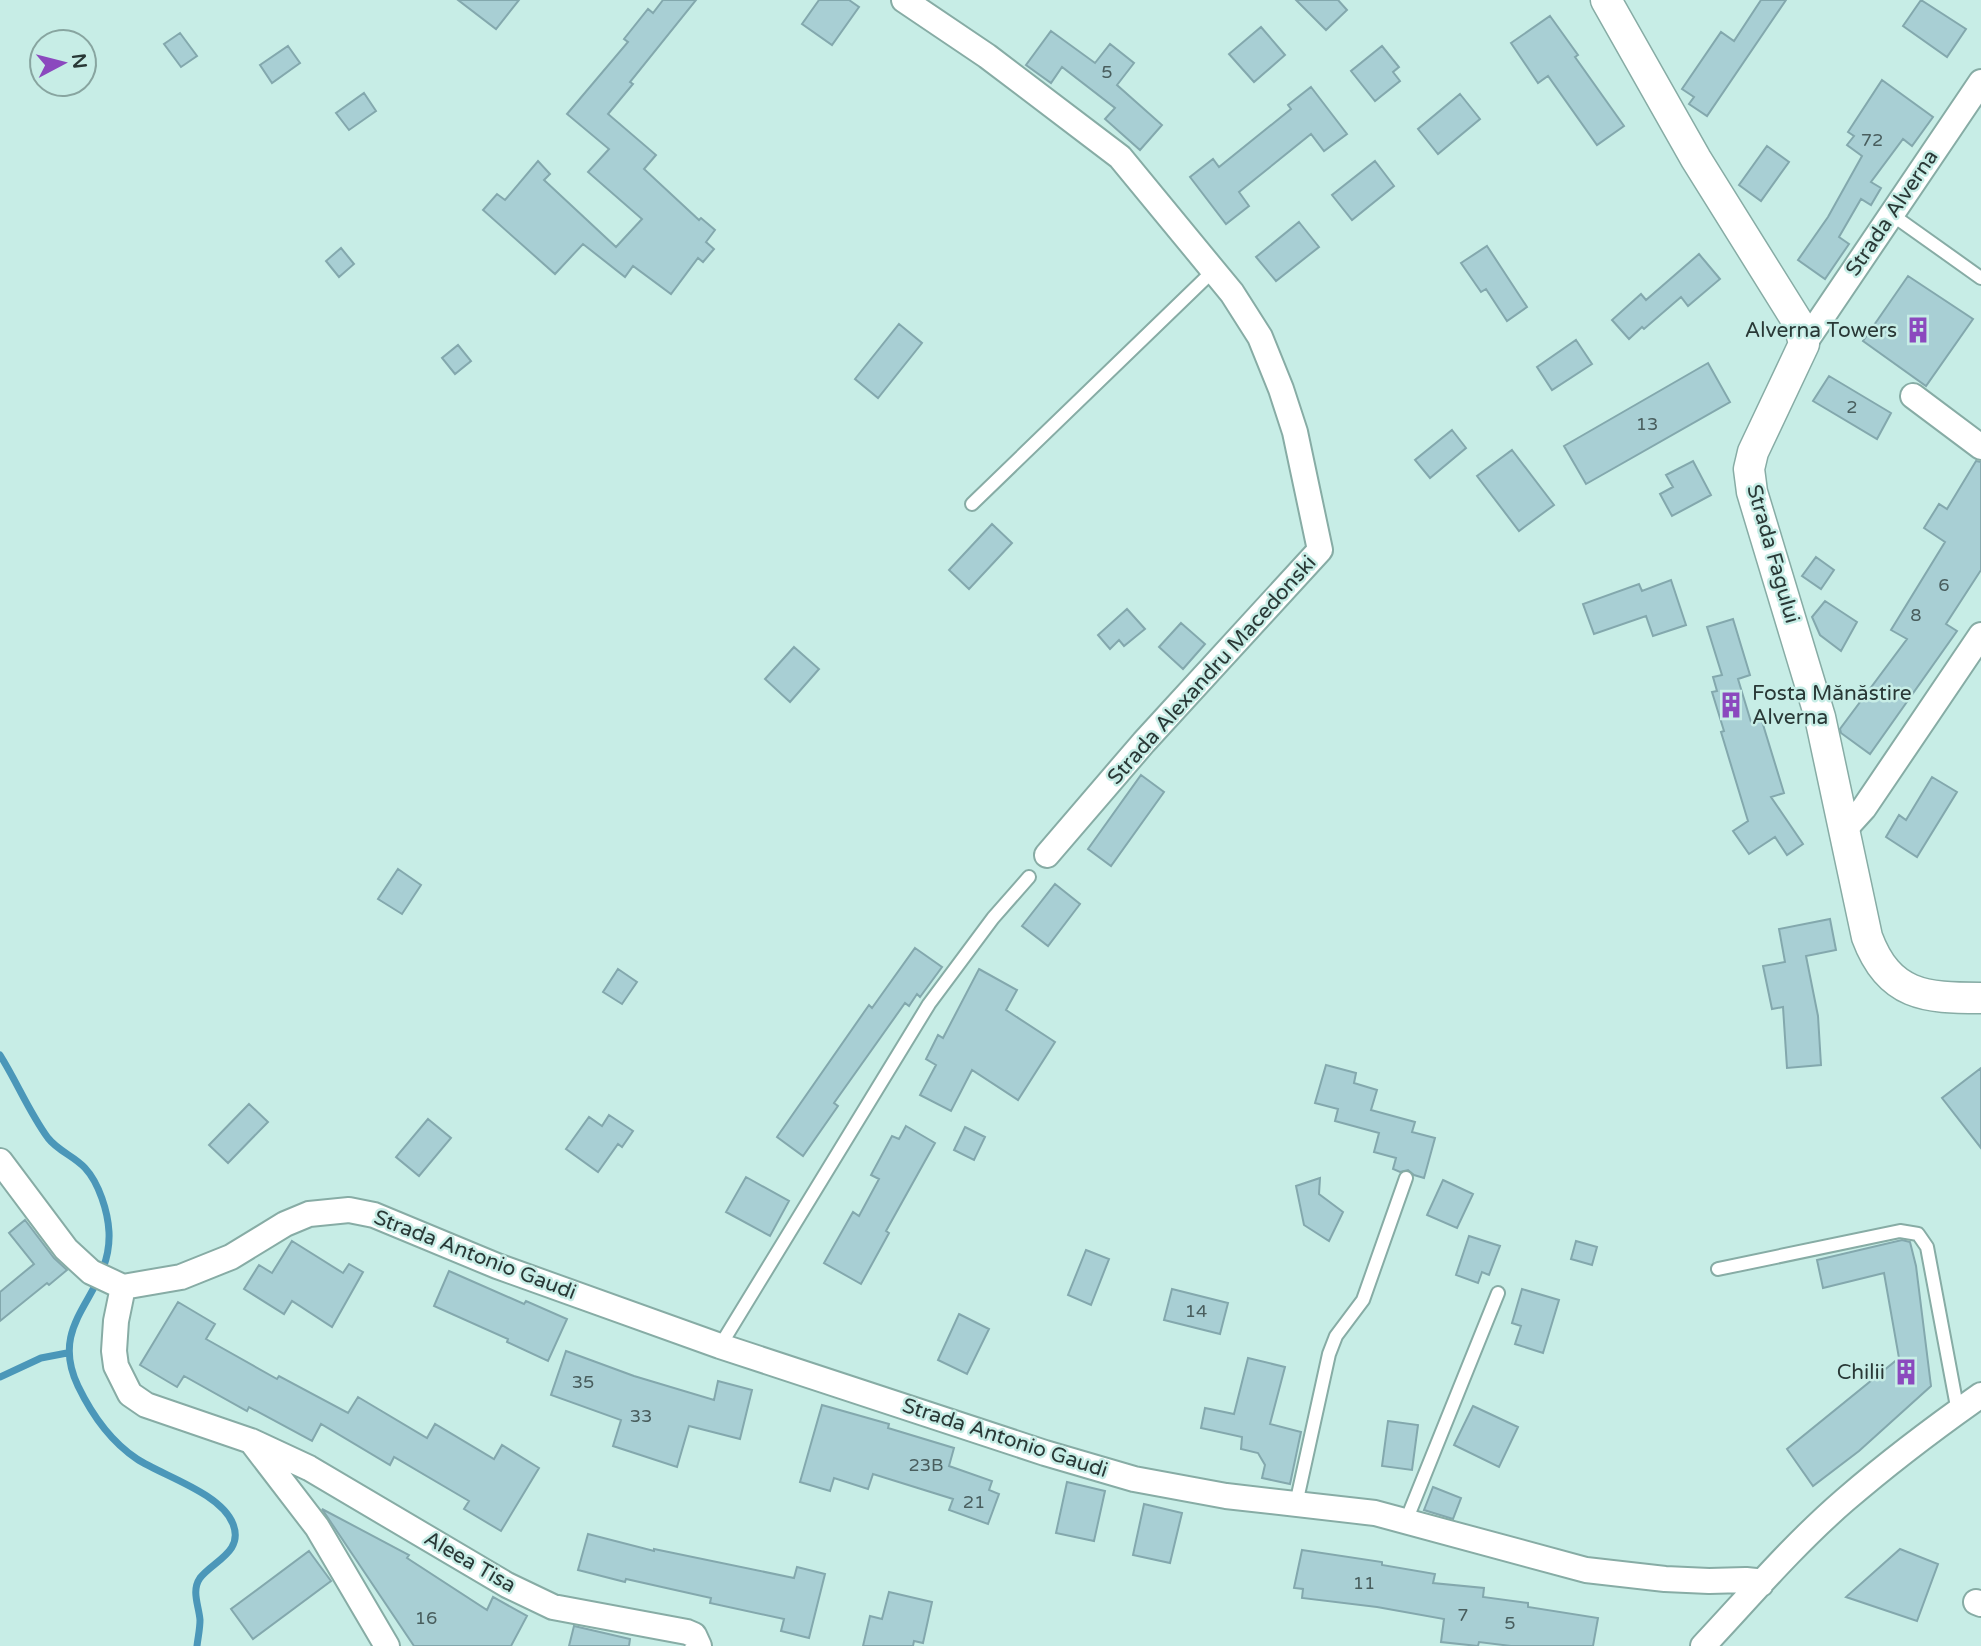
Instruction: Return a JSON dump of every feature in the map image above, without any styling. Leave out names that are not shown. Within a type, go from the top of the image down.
[{"type":"street","name":"Strada Alexandru Macedonski","points":[[904,0],[987,56],[1120,157],[1232,293],[1260,337],[1281,389],[1295,432],[1320,550],[1144,743],[1047,855]]},
{"type":"street","points":[[1606,0],[1696,159],[1799,324],[1804,344]]},
{"type":"street","name":"Strada Alverna","points":[[1804,344],[1981,82]]},
{"type":"street","name":"Strada Fagului","points":[[1804,344],[1762,430],[1749,469],[1752,492],[1820,717],[1867,937],[1880,965],[1898,985],[1907,990],[1943,998],[1981,998]]},
{"type":"street","points":[[1913,396],[1981,447]]},
{"type":"street","points":[[1844,830],[1864,808],[1981,635]]},
{"type":"street","points":[[0,1161],[66,1249],[109,1280]]},
{"type":"street","name":"Strada Antonio Gaudi","points":[[109,1280],[181,1278],[231,1257],[285,1224],[309,1214],[349,1210],[374,1215],[497,1266],[720,1346],[1045,1453],[1135,1479],[1226,1496],[1364,1512],[1586,1570],[1665,1579],[1746,1580],[1761,1584]]},
{"type":"street","name":"Aleea Tisa","points":[[109,1280],[116,1321],[116,1366],[130,1395],[146,1405],[251,1441],[286,1456],[332,1480],[462,1559],[538,1600],[568,1611],[687,1632],[694,1635],[699,1646]]},
{"type":"street","points":[[1703,1646],[1844,1501],[1916,1441],[1981,1395]]},
{"type":"street","points":[[251,1441],[317,1527],[387,1646]]},
{"type":"lane","points":[[1891,214],[1981,278]]},
{"type":"lane","points":[[972,504],[1214,270]]},
{"type":"lane","points":[[720,1346],[929,1004],[993,918],[1029,877]]},
{"type":"lane","points":[[1296,1504],[1329,1354],[1336,1336],[1363,1300],[1406,1178]]},
{"type":"lane","points":[[1718,1269],[1900,1231],[1918,1234],[1927,1247],[1958,1412]]},
{"type":"lane","points":[[1406,1521],[1499,1293]]},
{"type":"building","points":[[458,0],[519,0],[496,29]]},
{"type":"building","points":[[663,0],[696,0],[630,82],[633,84],[608,114],[656,155],[644,169],[699,220],[701,218],[715,230],[706,242],[714,249],[703,262],[698,258],[671,294],[633,266],[625,277],[583,244],[555,274],[483,210],[497,194],[505,200],[538,161],[550,174],[544,180],[616,247],[642,219],[588,172],[609,149],[567,114],[628,42],[624,39],[648,9],[653,13]]},
{"type":"building","points":[[819,0],[849,0],[859,7],[832,45],[802,24]]},
{"type":"building","points":[[1296,0],[1338,0],[1347,10],[1326,30]]},
{"type":"building","points":[[1761,0],[1786,0],[1707,116],[1689,104],[1694,97],[1682,89],[1721,32],[1734,41]]},
{"type":"building","points":[[1921,0],[1966,29],[1947,57],[1903,26]]},
{"type":"building","points":[[1550,16],[1578,55],[1575,57],[1624,126],[1597,145],[1548,76],[1538,83],[1511,43]]},
{"type":"building","points":[[1261,27],[1285,55],[1254,82],[1229,54]]},
{"type":"building","points":[[1051,31],[1095,63],[1110,44],[1134,63],[1117,85],[1162,125],[1140,150],[1105,119],[1115,108],[1062,67],[1051,83],[1026,65]]},
{"type":"building","points":[[180,33],[197,56],[181,67],[164,44]]},
{"type":"building","points":[[288,46],[300,63],[272,83],[260,65]]},
{"type":"building","points":[[1382,46],[1399,67],[1393,72],[1400,81],[1375,101],[1351,71]]},
{"type":"building","points":[[1882,80],[1933,117],[1912,146],[1903,139],[1871,182],[1881,188],[1871,205],[1861,199],[1839,237],[1849,244],[1825,279],[1798,260],[1828,217],[1862,156],[1847,145],[1854,136],[1848,132]]},
{"type":"building","points":[[1311,87],[1347,134],[1324,151],[1311,134],[1239,192],[1249,206],[1226,224],[1190,177],[1213,159],[1219,167],[1291,109],[1288,105]]},
{"type":"building","points":[[364,93],[376,111],[349,130],[336,113]]},
{"type":"building","points":[[1460,94],[1480,119],[1438,154],[1418,129]]},
{"type":"building","points":[[1767,146],[1789,162],[1761,201],[1739,185]]},
{"type":"building","points":[[1375,161],[1394,186],[1352,220],[1332,195]]},
{"type":"building","points":[[1299,222],[1319,247],[1276,281],[1256,257]]},
{"type":"building","points":[[1487,246],[1527,307],[1507,321],[1486,289],[1481,292],[1461,263]]},
{"type":"building","points":[[341,248],[354,264],[339,277],[326,261]]},
{"type":"building","points":[[1699,254],[1720,279],[1688,306],[1681,297],[1629,339],[1612,320],[1641,294],[1646,300]]},
{"type":"building","name":"Alverna Towers","points":[[1908,276],[1973,319],[1926,386],[1863,341]]},
{"type":"building","points":[[899,324],[922,343],[878,398],[855,379]]},
{"type":"building","points":[[1576,340],[1592,364],[1552,390],[1537,367]]},
{"type":"building","points":[[458,345],[471,361],[455,374],[442,358]]},
{"type":"building","points":[[1708,363],[1730,402],[1586,484],[1564,446]]},
{"type":"building","points":[[1829,376],[1891,413],[1877,439],[1813,401]]},
{"type":"building","points":[[1452,430],[1466,448],[1430,478],[1415,460]]},
{"type":"building","points":[[1512,450],[1554,505],[1519,531],[1477,476]]},
{"type":"building","points":[[1693,461],[1711,495],[1672,516],[1660,494],[1673,487],[1666,475]]},
{"type":"building","points":[[1976,461],[1981,462],[1981,570],[1946,624],[1957,631],[1870,754],[1841,733],[1840,729],[1907,639],[1891,630],[1945,542],[1924,528],[1939,504],[1947,509]]},
{"type":"building","points":[[992,524],[1012,543],[969,589],[949,570]]},
{"type":"building","points":[[1816,557],[1834,570],[1821,589],[1802,576]]},
{"type":"building","points":[[1671,580],[1686,625],[1653,636],[1646,616],[1594,634],[1583,604],[1639,584],[1642,591]]},
{"type":"building","points":[[1825,601],[1857,622],[1841,651],[1820,635],[1812,617]]},
{"type":"building","points":[[1127,609],[1145,629],[1124,646],[1119,640],[1110,649],[1098,635]]},
{"type":"building","name":"Fosta Mănăstire Alverna","points":[[1733,619],[1750,675],[1738,679],[1751,722],[1761,718],[1784,793],[1771,797],[1803,844],[1787,855],[1775,837],[1749,854],[1733,831],[1748,821],[1712,692],[1717,691],[1713,677],[1722,675],[1707,627]]},
{"type":"building","points":[[1181,623],[1205,644],[1183,669],[1159,647]]},
{"type":"building","points":[[794,647],[819,669],[790,702],[765,679]]},
{"type":"building","points":[[1141,775],[1164,792],[1111,866],[1088,849]]},
{"type":"building","points":[[1932,777],[1957,792],[1917,857],[1886,837],[1899,815],[1906,820]]},
{"type":"building","points":[[398,869],[421,885],[402,914],[378,899]]},
{"type":"building","points":[[1055,884],[1080,904],[1048,946],[1022,926]]},
{"type":"building","points":[[1830,919],[1836,950],[1806,956],[1818,1016],[1821,1065],[1787,1068],[1783,1007],[1772,1009],[1763,966],[1785,962],[1779,929]]},
{"type":"building","points":[[915,948],[942,967],[920,997],[917,994],[909,1006],[905,1003],[834,1103],[838,1106],[803,1156],[777,1137],[869,1005],[872,1008]]},
{"type":"building","points":[[618,969],[637,982],[622,1004],[603,992]]},
{"type":"building","points":[[979,969],[1017,990],[1006,1010],[1055,1042],[1018,1100],[972,1070],[951,1111],[920,1095],[936,1065],[926,1059],[938,1035],[943,1038]]},
{"type":"building","points":[[1326,1065],[1356,1073],[1354,1083],[1377,1090],[1371,1110],[1415,1122],[1412,1132],[1435,1138],[1424,1178],[1408,1170],[1400,1172],[1393,1169],[1396,1158],[1374,1152],[1379,1133],[1335,1121],[1338,1109],[1315,1103]]},
{"type":"building","points":[[1981,1068],[1981,1148],[1942,1098]]},
{"type":"building","points":[[249,1104],[268,1122],[228,1163],[209,1145]]},
{"type":"building","points":[[609,1115],[633,1131],[622,1147],[618,1144],[598,1172],[566,1149],[589,1117],[602,1126]]},
{"type":"building","points":[[428,1119],[451,1138],[419,1176],[396,1157]]},
{"type":"building","points":[[906,1126],[935,1143],[886,1231],[889,1233],[861,1284],[824,1263],[853,1212],[859,1216],[879,1179],[871,1175],[892,1136],[899,1139]]},
{"type":"building","points":[[965,1127],[985,1137],[974,1160],[954,1150]]},
{"type":"building","points":[[746,1177],[789,1201],[770,1236],[726,1212]]},
{"type":"building","points":[[1320,1178],[1319,1194],[1343,1212],[1329,1241],[1304,1225],[1296,1186]]},
{"type":"building","points":[[1443,1180],[1473,1194],[1457,1228],[1427,1215]]},
{"type":"building","points":[[25,1220],[54,1258],[67,1270],[0,1321],[0,1292],[34,1264],[9,1233]]},
{"type":"building","points":[[1469,1236],[1500,1246],[1489,1275],[1482,1272],[1478,1283],[1456,1275]]},
{"type":"building","name":"Chilii","points":[[1902,1240],[1910,1242],[1916,1266],[1931,1386],[1859,1451],[1813,1486],[1787,1449],[1899,1358],[1884,1273],[1823,1288],[1817,1260]]},
{"type":"building","points":[[292,1241],[343,1273],[349,1264],[363,1272],[332,1327],[292,1301],[284,1314],[244,1289],[259,1265],[272,1273]]},
{"type":"building","points":[[1576,1241],[1597,1247],[1592,1265],[1571,1259]]},
{"type":"building","points":[[1086,1250],[1109,1259],[1091,1305],[1068,1295]]},
{"type":"building","points":[[449,1271],[524,1304],[526,1301],[567,1319],[548,1361],[507,1342],[508,1339],[434,1306]]},
{"type":"building","points":[[1172,1289],[1228,1303],[1220,1334],[1164,1320]]},
{"type":"building","points":[[1522,1289],[1559,1300],[1543,1353],[1515,1344],[1521,1326],[1512,1323]]},
{"type":"building","points":[[178,1302],[215,1324],[206,1339],[277,1379],[279,1376],[348,1413],[358,1397],[427,1438],[435,1424],[494,1459],[502,1445],[539,1468],[501,1531],[464,1509],[469,1501],[394,1457],[390,1465],[321,1424],[312,1441],[249,1407],[247,1411],[184,1376],[177,1387],[140,1365]]},
{"type":"building","points":[[959,1314],[989,1329],[967,1374],[938,1360]]},
{"type":"building","points":[[566,1351],[634,1376],[714,1400],[718,1381],[752,1390],[740,1439],[689,1426],[677,1467],[613,1446],[621,1420],[551,1395]]},
{"type":"building","points":[[1248,1358],[1285,1367],[1270,1424],[1301,1432],[1290,1484],[1262,1478],[1265,1465],[1258,1453],[1241,1449],[1242,1437],[1201,1428],[1205,1408],[1234,1414]]},
{"type":"building","points":[[822,1405],[889,1424],[888,1428],[954,1448],[949,1466],[992,1481],[989,1490],[999,1494],[988,1524],[949,1510],[953,1499],[873,1474],[868,1489],[834,1478],[830,1491],[800,1482]]},
{"type":"building","points":[[1473,1406],[1518,1427],[1499,1467],[1454,1445]]},
{"type":"building","points":[[1388,1421],[1418,1425],[1412,1470],[1382,1466]]},
{"type":"building","points":[[1067,1482],[1105,1491],[1094,1541],[1056,1533]]},
{"type":"building","points":[[1433,1487],[1461,1498],[1453,1519],[1424,1510]]},
{"type":"building","points":[[1144,1504],[1182,1513],[1170,1563],[1133,1555]]},
{"type":"building","points":[[322,1509],[409,1555],[407,1558],[487,1610],[493,1597],[527,1616],[511,1646],[414,1646]]},
{"type":"building","points":[[588,1534],[654,1551],[794,1578],[797,1567],[825,1574],[809,1638],[781,1631],[784,1619],[710,1603],[711,1598],[578,1570]]},
{"type":"building","points":[[1900,1549],[1938,1564],[1917,1621],[1846,1597]]},
{"type":"building","points":[[1302,1550],[1382,1562],[1382,1565],[1435,1574],[1433,1583],[1484,1588],[1483,1597],[1528,1603],[1528,1607],[1598,1618],[1593,1646],[1511,1646],[1479,1642],[1478,1646],[1441,1642],[1444,1619],[1302,1598],[1303,1589],[1294,1588]]},
{"type":"building","points":[[309,1551],[331,1581],[253,1639],[231,1609]]},
{"type":"building","points":[[889,1592],[932,1602],[923,1643],[914,1641],[913,1646],[863,1646],[870,1616],[882,1619]]},
{"type":"building","points":[[574,1626],[630,1639],[629,1646],[569,1646]]},
{"type":"waterway","points":[[0,1055],[48,1138],[90,1174],[102,1198],[107,1216],[107,1254],[101,1274],[75,1325],[70,1343],[70,1363],[78,1386],[89,1407],[118,1444],[137,1459],[217,1503],[233,1524],[235,1534],[231,1549],[197,1583],[200,1620],[197,1646]]},
{"type":"waterway","points":[[0,1377],[41,1358],[67,1353]]},
{"type":"place","name":"Alverna Towers","points":[[1918,330]]},
{"type":"place","name":"Fosta Mănăstire Alverna","points":[[1731,705]]},
{"type":"place","name":"Chilii","points":[[1906,1372]]}]
